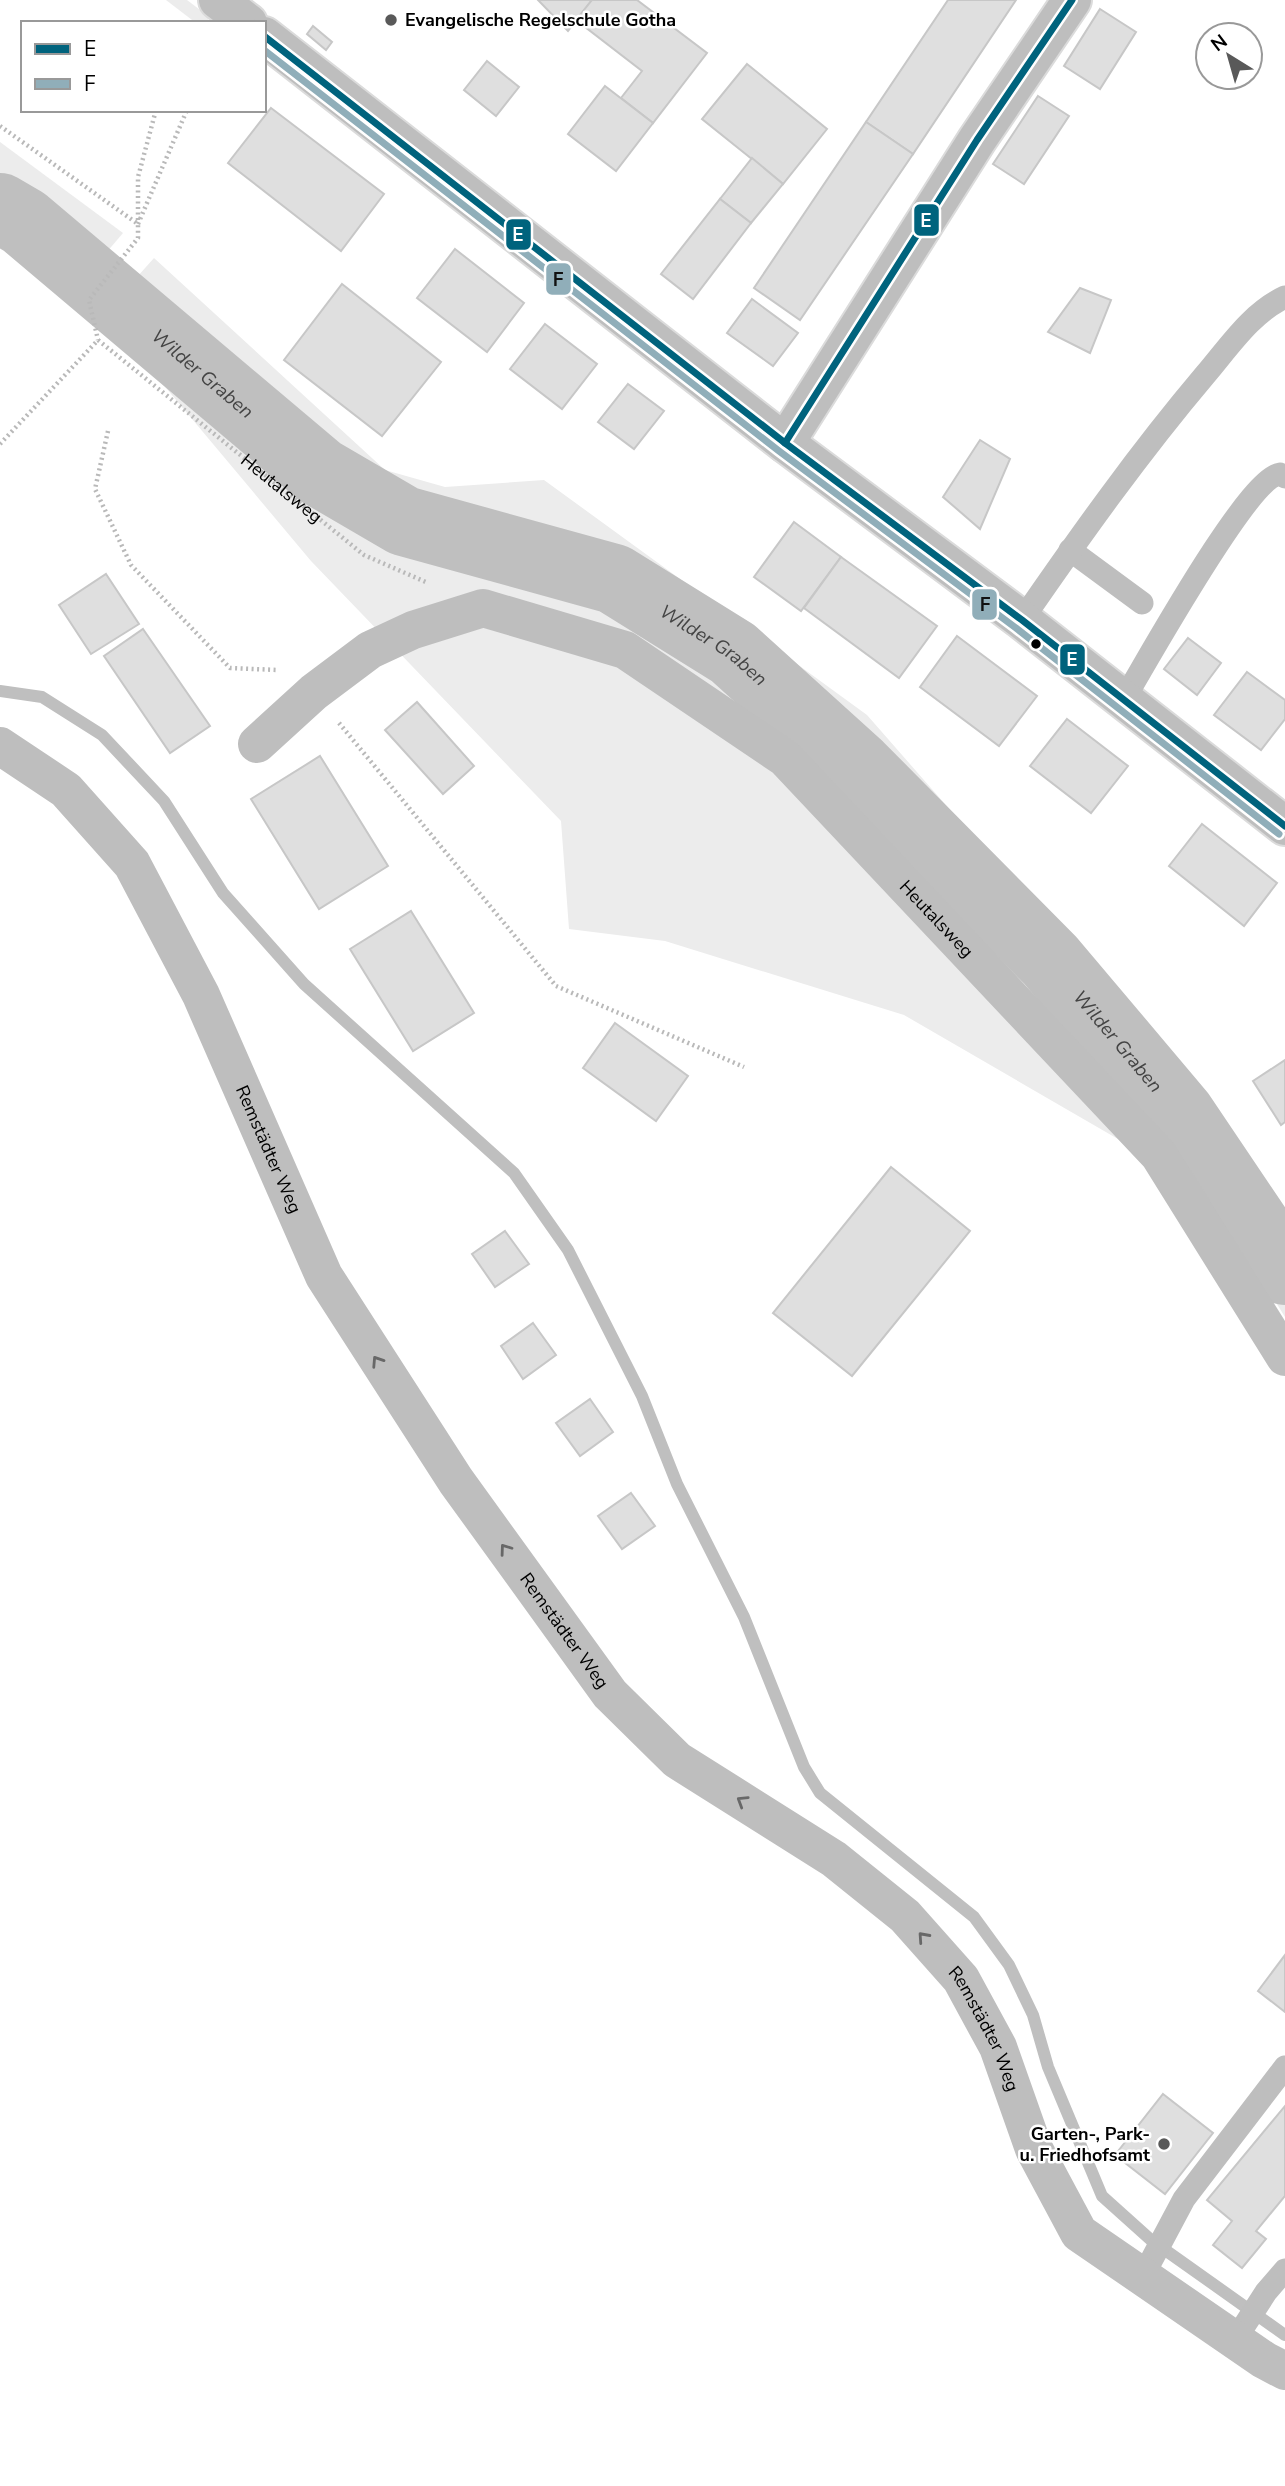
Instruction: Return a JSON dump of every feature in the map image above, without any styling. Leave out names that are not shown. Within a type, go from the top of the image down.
[{"type":"street","points":[[218,0],[245,21]]},
{"type":"street","points":[[785,443],[977,140],[1072,0]]},
{"type":"street","points":[[266,38],[785,443],[1022,620],[1285,826]]},
{"type":"street","points":[[257,744],[314,692],[370,650],[413,630],[483,608]]},
{"type":"street","name":"Heutalsweg","points":[[483,608],[625,650],[786,758],[1159,1155],[1285,1357]]},
{"type":"street","name":"Remstädter Weg","points":[[0,746],[66,790],[132,864],[201,995],[324,1276],[456,1481],[610,1694],[677,1760],[834,1859],[905,1916],[961,1979],[998,2047],[1034,2148],[1079,2233],[1148,2268],[1242,2331],[1285,2371]]},
{"type":"lane","points":[[1022,620],[1069,550],[1168,418],[1260,312],[1285,297]]},
{"type":"lane","points":[[1124,699],[1209,559],[1249,500],[1268,478],[1280,474],[1285,477]]},
{"type":"lane","points":[[1069,550],[1142,603]]},
{"type":"lane","points":[[1148,2268],[1172,2228],[1184,2199],[1285,2067]]},
{"type":"lane","points":[[1242,2331],[1266,2292],[1285,2270]]},
{"type":"path","points":[[0,444],[98,341],[89,300],[138,238],[138,177],[155,112]]},
{"type":"path","points":[[138,224],[186,112]]},
{"type":"path","points":[[0,126],[138,224]]},
{"type":"path","name":"Heutalsweg","points":[[98,341],[364,555],[483,608]]},
{"type":"path","points":[[108,431],[95,489],[131,565],[230,667],[279,670],[314,692],[556,986],[744,1067]]},
{"type":"shaded area","points":[[166,0],[187,0],[208,16],[209,21],[193,21]]},
{"type":"shaded area","points":[[0,142],[123,233],[77,287],[0,238]]},
{"type":"shaded area","points":[[154,258],[385,470],[445,487],[544,480],[867,715],[980,844],[1172,1083],[1285,1237],[1285,1317],[1206,1190],[904,1015],[665,941],[569,929],[561,821],[311,561],[104,314]]},
{"type":"building","points":[[538,0],[592,0],[568,31]]},
{"type":"building","points":[[592,0],[637,0],[707,53],[653,123],[621,98],[642,71],[576,20]]},
{"type":"building","points":[[948,0],[1016,0],[913,154],[866,122]]},
{"type":"building","points":[[1100,9],[1136,32],[1100,89],[1064,66]]},
{"type":"building","points":[[313,26],[332,42],[326,50],[307,34]]},
{"type":"building","points":[[487,61],[519,87],[496,116],[464,90]]},
{"type":"building","points":[[747,64],[827,129],[783,184],[702,119]]},
{"type":"building","points":[[605,86],[653,123],[616,171],[568,134]]},
{"type":"building","points":[[1038,96],[1069,116],[1024,184],[993,164]]},
{"type":"building","points":[[271,108],[384,194],[341,251],[228,163]]},
{"type":"building","points":[[866,122],[913,154],[800,320],[754,288]]},
{"type":"building","points":[[752,158],[783,184],[751,223],[720,199]]},
{"type":"building","points":[[720,199],[751,223],[693,299],[661,274]]},
{"type":"building","points":[[455,249],[524,303],[487,352],[417,298]]},
{"type":"building","points":[[342,284],[441,362],[382,436],[284,360]]},
{"type":"building","points":[[1080,288],[1111,300],[1090,353],[1048,332]]},
{"type":"building","points":[[752,299],[798,333],[773,366],[727,333]]},
{"type":"building","points":[[545,324],[597,364],[562,409],[510,369]]},
{"type":"building","points":[[628,384],[664,411],[634,449],[598,422]]},
{"type":"building","points":[[980,440],[1010,459],[980,529],[943,497]]},
{"type":"building","points":[[794,522],[841,557],[801,611],[754,577]]},
{"type":"building","points":[[841,557],[937,626],[899,678],[804,608]]},
{"type":"building","points":[[106,574],[139,624],[91,654],[59,605]]},
{"type":"building","points":[[143,629],[210,726],[170,753],[104,656]]},
{"type":"building","points":[[957,636],[1037,696],[999,746],[920,687]]},
{"type":"building","points":[[1188,638],[1221,663],[1197,695],[1164,669]]},
{"type":"building","points":[[1247,672],[1285,700],[1285,719],[1261,750],[1214,715]]},
{"type":"building","points":[[417,702],[474,766],[443,794],[385,730]]},
{"type":"building","points":[[1067,719],[1128,766],[1091,813],[1030,766]]},
{"type":"building","points":[[320,756],[388,866],[319,909],[251,799]]},
{"type":"building","points":[[1202,824],[1277,883],[1244,926],[1169,866]]},
{"type":"building","points":[[411,911],[474,1013],[413,1051],[350,949]]},
{"type":"building","points":[[615,1023],[688,1076],[656,1121],[583,1068]]},
{"type":"building","points":[[1285,1060],[1285,1122],[1281,1125],[1253,1081]]},
{"type":"building","points":[[891,1167],[970,1231],[852,1376],[773,1313]]},
{"type":"building","points":[[505,1231],[529,1264],[495,1287],[472,1254]]},
{"type":"building","points":[[533,1323],[556,1355],[523,1379],[501,1346]]},
{"type":"building","points":[[590,1399],[613,1432],[580,1456],[556,1423]]},
{"type":"building","points":[[631,1493],[655,1526],[622,1549],[598,1516]]},
{"type":"building","points":[[1285,1955],[1285,2012],[1258,1991]]},
{"type":"building","name":"Garten-, Park- u. Friedhofsamt","points":[[1163,2094],[1213,2133],[1165,2194],[1115,2155]]},
{"type":"building","points":[[1285,2106],[1285,2196],[1256,2231],[1266,2239],[1242,2268],[1213,2245],[1232,2221],[1207,2200]]},
{"type":"waterway","name":"Wilder Graben","points":[[0,208],[24,222],[320,472],[404,521],[614,579],[733,653],[859,767],[1050,960],[1180,1114],[1285,1270]]},
{"type":"waterway","points":[[0,691],[42,697],[102,735],[164,801],[223,893],[304,984],[514,1173],[568,1250],[642,1396],[677,1484],[744,1617],[804,1767],[820,1793],[974,1917],[1009,1965],[1033,2015],[1048,2067],[1102,2196],[1151,2240],[1285,2335]]},
{"type":"transit line","name":"E","points":[[785,443],[977,140],[1072,0]]},
{"type":"transit line","name":"E","points":[[266,38],[785,443],[1022,620],[1285,826]]},
{"type":"transit line","name":"F","points":[[266,52],[779,451],[1016,628],[1279,834]]},
{"type":"place","name":"Evangelische Regelschule Gotha","points":[[391,20]]},
{"type":"place","name":"Garten-, Park- u. Friedhofsamt","points":[[1164,2144]]}]
